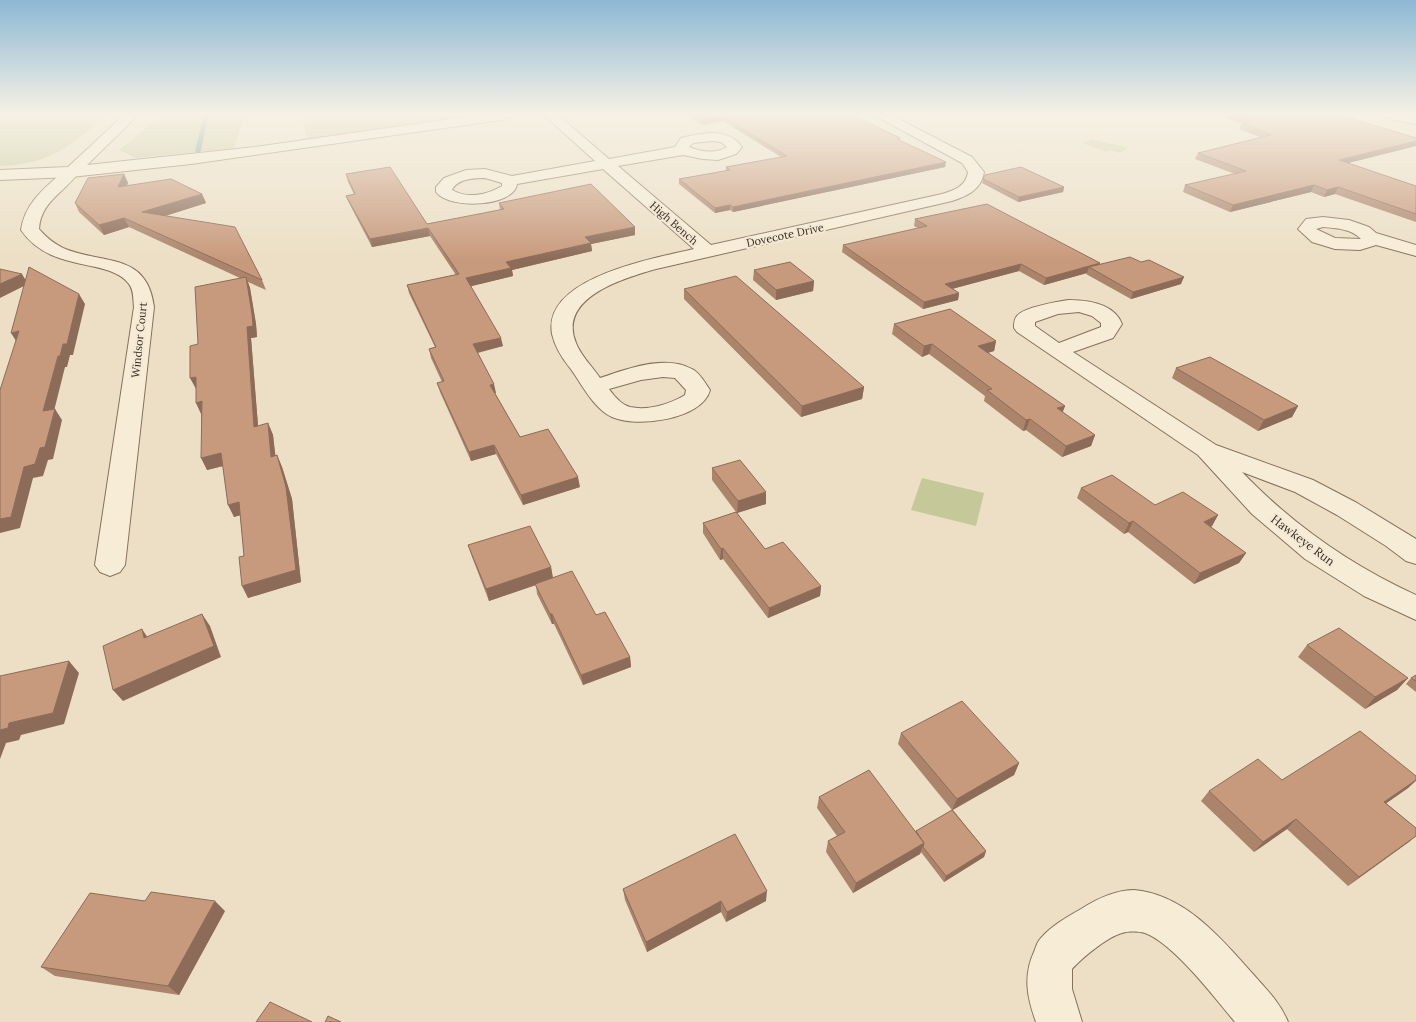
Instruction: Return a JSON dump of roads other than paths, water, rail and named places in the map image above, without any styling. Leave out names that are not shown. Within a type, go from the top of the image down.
[{"type":"street","points":[[71,172],[81,163]]},
{"type":"street","points":[[0,174],[71,172],[158,163]]},
{"type":"street","points":[[510,181],[613,163]]},
{"type":"street","name":"Dovecote Drive","points":[[596,386],[565,342],[562,328],[566,314],[573,302],[586,291],[621,273],[958,194],[972,184],[976,172],[969,163]]},
{"type":"street","name":"High Bench","points":[[606,164],[708,252]]},
{"type":"street","name":"Windsor Court","points":[[71,172],[32,212],[30,230],[41,244],[55,252],[124,272],[137,280],[143,291],[144,308],[110,565]]},
{"type":"street","points":[[1370,237],[1416,251]]},
{"type":"street","name":"Hawkeye Run","points":[[1056,351],[1207,450],[1304,486],[1348,509],[1416,554]]},
{"type":"street","name":"Hawkeye Run","points":[[1207,450],[1262,509],[1300,539],[1341,568],[1392,598],[1416,608]]},
{"type":"street","points":[[1059,1022],[1050,1003],[1048,979],[1054,956],[1068,942],[1113,914],[1131,910],[1152,914],[1172,924],[1197,947],[1264,1022]]}]
